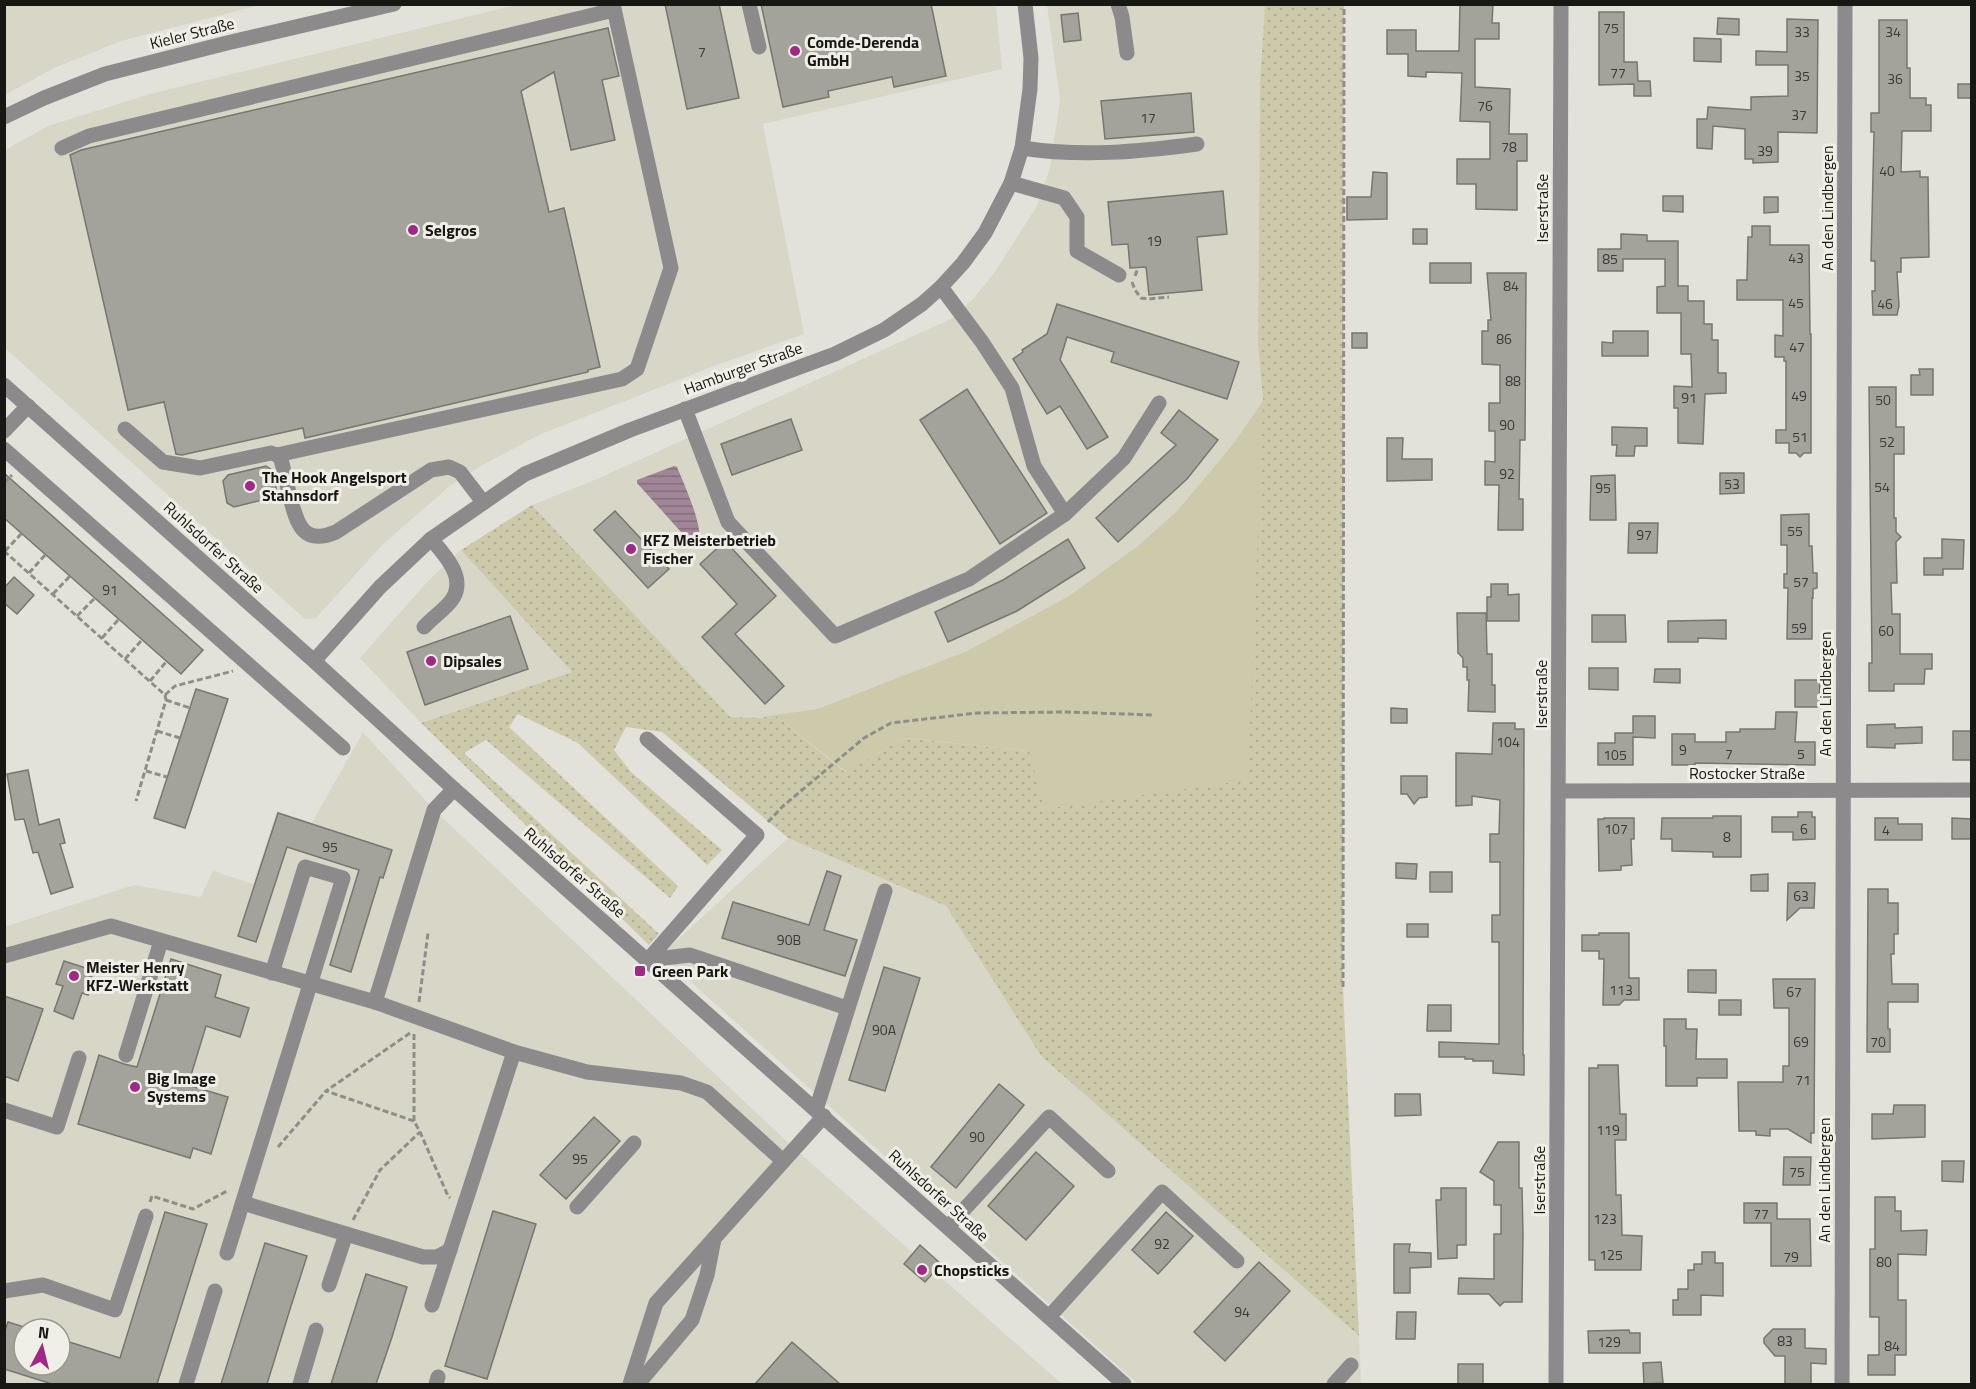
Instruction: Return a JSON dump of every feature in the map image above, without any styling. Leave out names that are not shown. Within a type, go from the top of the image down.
[{"type":"street","name":"Kieler Straße","points":[[4,117],[44,98],[105,74],[394,4]]},
{"type":"street","points":[[749,4],[759,46]]},
{"type":"street","name":"Hamburger Straße","points":[[315,661],[380,587],[431,539],[525,474],[630,429],[835,354],[884,330],[922,304],[941,287],[963,263],[985,232],[1011,183],[1022,147],[1030,88],[1031,58],[1025,4]]},
{"type":"street","points":[[1118,4],[1127,53]]},
{"type":"street","name":"Iserstraße","points":[[1556,1384],[1561,4]]},
{"type":"street","name":"An den Lindbergen","points":[[1842,1384],[1845,4]]},
{"type":"street","points":[[62,148],[89,136],[613,7],[671,268],[637,369],[622,378],[277,455]]},
{"type":"street","points":[[1022,147],[1050,152],[1084,154],[1197,144]]},
{"type":"street","points":[[1011,183],[1064,198],[1077,217],[1077,251],[1125,278]]},
{"type":"street","points":[[941,287],[982,342],[1012,388],[1034,466],[1065,514]]},
{"type":"street","name":"Ruhlsdorfer Straße","points":[[4,385],[315,661],[454,789],[1125,1384]]},
{"type":"street","points":[[685,409],[728,522],[835,636],[969,579],[1065,514],[1124,458],[1159,403]]},
{"type":"street","points":[[4,431],[27,406]]},
{"type":"street","points":[[125,429],[163,462],[200,468],[271,453],[277,455],[281,459],[296,518],[302,530],[312,536],[324,537],[336,532],[431,470],[449,467],[460,472],[483,502]]},
{"type":"street","points":[[4,450],[344,748]]},
{"type":"street","points":[[424,627],[452,600],[456,591],[456,578],[450,561],[431,539]]},
{"type":"street","points":[[647,739],[757,835],[648,960]]},
{"type":"street","points":[[375,1002],[434,810],[454,789]]},
{"type":"street","name":"Rostocker Straße","points":[[1559,791],[1971,790]]},
{"type":"street","points":[[227,1253],[343,878],[305,867],[272,973]]},
{"type":"street","points":[[630,1384],[656,1303],[783,1161],[820,1113],[847,1008],[885,891]]},
{"type":"street","points":[[4,956],[111,927],[375,1002],[514,1052],[587,1072],[681,1083],[707,1092],[783,1161]]},
{"type":"street","points":[[126,1055],[161,941]]},
{"type":"street","points":[[648,960],[690,955],[847,1008]]},
{"type":"street","points":[[432,1305],[514,1052]]},
{"type":"street","points":[[4,1110],[57,1127],[79,1058]]},
{"type":"street","points":[[948,1227],[1049,1118],[1108,1171]]},
{"type":"street","points":[[577,1207],[634,1143]]},
{"type":"street","points":[[1049,1317],[1162,1192],[1237,1261]]},
{"type":"street","points":[[243,1203],[423,1257],[437,1257],[450,1250]]},
{"type":"street","points":[[4,1291],[43,1285],[115,1310],[146,1216]]},
{"type":"street","points":[[329,1285],[346,1234]]},
{"type":"street","points":[[638,1384],[693,1320],[707,1275],[714,1239]]},
{"type":"street","points":[[186,1384],[215,1291]]},
{"type":"street","points":[[300,1384],[316,1330]]},
{"type":"street","points":[[1334,1384],[1351,1365]]},
{"type":"path","points":[[1343,987],[1344,4]]},
{"type":"path","points":[[1125,278],[1140,298],[1169,297]]},
{"type":"path","points":[[22,533],[5,551],[166,698],[190,708]]},
{"type":"path","points":[[29,573],[46,554]]},
{"type":"path","points":[[53,594],[70,576]]},
{"type":"path","points":[[77,616],[95,598]]},
{"type":"path","points":[[102,638],[119,620]]},
{"type":"path","points":[[125,659],[142,640]]},
{"type":"path","points":[[150,681],[166,662]]},
{"type":"path","points":[[136,801],[166,698],[175,686],[251,666]]},
{"type":"path","points":[[757,835],[782,807],[864,738],[891,723],[977,713],[1067,712],[1153,715]]},
{"type":"path","points":[[157,731],[180,738]]},
{"type":"path","points":[[145,770],[167,777]]},
{"type":"path","points":[[414,1029],[326,1091],[414,1121],[448,1196],[466,1204]]},
{"type":"path","points":[[346,1234],[380,1170],[420,1132]]},
{"type":"shaded area","points":[[5,4],[260,5],[121,41],[54,68],[5,95]]},
{"type":"shaded area","points":[[516,5],[996,5],[1002,69],[763,124],[804,334],[714,366],[541,434],[479,467],[451,485],[382,545],[316,618],[305,619],[5,348],[5,150],[48,126],[150,94]]},
{"type":"shaded area","points":[[1047,5],[1265,5],[1260,80],[1258,343],[1263,401],[1233,444],[1177,511],[1139,545],[1069,596],[967,651],[817,709],[760,718],[730,718],[532,505],[597,479],[951,319],[973,299],[994,273],[1037,206],[1050,168],[1060,100]]},
{"type":"shaded area","points":[[1265,5],[1344,5],[1343,987],[1359,1336],[1041,1056],[946,906],[788,838],[662,732],[626,727],[614,750],[631,772],[722,850],[707,865],[578,743],[518,714],[509,727],[678,886],[670,898],[486,740],[464,753],[659,934],[649,945],[421,723],[572,672],[461,550],[532,505],[730,717],[760,718],[775,715],[845,772],[904,738],[1029,751],[1263,401],[1258,343],[1260,80]]},
{"type":"shaded area","points":[[1263,401],[1248,780],[1045,809],[1029,751],[904,738],[846,772],[775,715],[817,709],[967,651],[1069,596],[1139,545],[1177,511],[1233,444]]},
{"type":"shaded area","points":[[674,466],[677,467],[696,517],[699,527],[698,542],[690,542],[637,483],[637,480]]},
{"type":"shaded area","points":[[461,550],[572,672],[421,723],[360,658],[429,580]]},
{"type":"shaded area","points":[[363,732],[434,810],[795,1149],[1062,1384],[5,1384],[4,927],[134,885],[201,897],[213,871],[253,884],[277,811],[312,823]]},
{"type":"shaded area","points":[[788,838],[946,906],[1041,1056],[1359,1336],[1361,1384],[1138,1384],[661,955]]},
{"type":"building","points":[[665,4],[719,4],[739,98],[687,109]]},
{"type":"building","points":[[761,4],[931,4],[946,76],[894,87],[892,77],[828,91],[829,97],[783,107]]},
{"type":"building","points":[[1460,4],[1493,4],[1492,23],[1499,23],[1499,39],[1475,39],[1475,87],[1510,89],[1509,134],[1527,134],[1527,161],[1517,161],[1517,210],[1476,209],[1476,184],[1457,184],[1457,159],[1490,159],[1490,122],[1460,121],[1462,73],[1426,72],[1426,77],[1408,76],[1408,54],[1387,54],[1387,30],[1416,30],[1416,51],[1459,51]]},
{"type":"building","points":[[1599,12],[1624,12],[1624,62],[1637,62],[1638,81],[1650,81],[1651,96],[1634,96],[1634,84],[1599,85]]},
{"type":"building","points":[[1078,13],[1081,40],[1064,42],[1061,15]]},
{"type":"building","points":[[1718,18],[1739,19],[1739,35],[1717,34]]},
{"type":"building","points":[[1787,19],[1818,20],[1817,133],[1778,132],[1778,162],[1753,163],[1753,159],[1745,159],[1745,129],[1713,126],[1712,149],[1697,148],[1697,119],[1707,119],[1708,107],[1751,110],[1751,97],[1788,96],[1788,65],[1756,65],[1756,51],[1787,52]]},
{"type":"building","points":[[1879,20],[1907,20],[1907,68],[1910,68],[1910,98],[1926,98],[1926,105],[1931,105],[1931,131],[1902,131],[1901,172],[1920,171],[1920,177],[1928,177],[1929,257],[1901,258],[1901,272],[1897,272],[1899,306],[1897,315],[1873,315],[1872,291],[1875,291],[1875,261],[1871,261],[1874,132],[1871,132],[1871,113],[1879,113]]},
{"type":"building","name":"Selgros","points":[[608,28],[619,76],[602,80],[615,140],[571,150],[554,72],[521,91],[549,212],[564,208],[600,367],[588,370],[588,372],[305,438],[303,428],[182,455],[176,454],[164,402],[128,410],[70,155],[81,150]]},
{"type":"building","points":[[1694,38],[1721,39],[1721,62],[1694,61]]},
{"type":"building","points":[[1958,84],[1971,84],[1971,98],[1958,98]]},
{"type":"building","points":[[1191,93],[1194,132],[1105,139],[1101,101]]},
{"type":"building","points":[[1373,172],[1387,173],[1387,219],[1347,220],[1347,197],[1371,197]]},
{"type":"building","points":[[1223,191],[1227,234],[1197,237],[1202,290],[1149,295],[1146,267],[1130,268],[1128,244],[1112,245],[1108,202]]},
{"type":"building","points":[[1663,196],[1683,196],[1683,212],[1663,211]]},
{"type":"building","points":[[1764,197],[1778,197],[1778,212],[1764,213]]},
{"type":"building","points":[[1752,226],[1770,226],[1770,245],[1809,245],[1811,453],[1804,453],[1800,457],[1796,453],[1789,453],[1789,443],[1776,443],[1776,430],[1786,430],[1786,361],[1784,357],[1775,357],[1775,335],[1783,336],[1783,300],[1737,300],[1737,280],[1747,280],[1748,237],[1752,237]]},
{"type":"building","points":[[1413,229],[1427,229],[1427,244],[1413,244]]},
{"type":"building","points":[[1621,234],[1647,235],[1647,241],[1678,241],[1678,286],[1688,286],[1688,301],[1704,301],[1704,324],[1712,324],[1712,340],[1718,340],[1718,373],[1726,373],[1726,393],[1705,394],[1703,444],[1678,443],[1678,408],[1674,408],[1674,386],[1692,387],[1691,354],[1681,354],[1681,313],[1657,313],[1657,287],[1665,286],[1665,259],[1623,259],[1623,271],[1598,271],[1598,249],[1621,249]]},
{"type":"building","points":[[1430,263],[1471,263],[1471,283],[1430,283]]},
{"type":"building","points":[[1487,273],[1526,273],[1525,440],[1520,440],[1519,499],[1523,499],[1523,530],[1498,530],[1499,485],[1485,485],[1485,461],[1495,462],[1495,431],[1489,431],[1489,403],[1500,403],[1500,365],[1482,364],[1482,331],[1488,331],[1488,320],[1491,320]]},
{"type":"building","points":[[1057,304],[1239,362],[1227,399],[1111,362],[1114,352],[1067,337],[1060,360],[1108,437],[1087,449],[1060,406],[1047,414],[1013,359],[1023,352],[1022,350],[1047,334]]},
{"type":"building","points":[[1613,331],[1648,331],[1648,356],[1602,356],[1602,342],[1613,343]]},
{"type":"building","points":[[1352,333],[1367,333],[1367,348],[1352,348]]},
{"type":"building","points":[[1919,369],[1933,369],[1933,395],[1911,395],[1911,375],[1920,375]]},
{"type":"building","points":[[1869,387],[1896,387],[1896,427],[1904,427],[1904,454],[1894,454],[1894,518],[1896,518],[1896,532],[1901,537],[1896,542],[1897,583],[1891,583],[1892,614],[1900,614],[1900,654],[1932,654],[1932,669],[1925,669],[1924,684],[1894,684],[1894,691],[1869,691],[1869,663],[1872,663]]},
{"type":"building","points":[[967,389],[1047,513],[1000,544],[920,420]]},
{"type":"building","points":[[1179,410],[1218,440],[1187,479],[1118,542],[1096,518],[1176,445],[1161,433]]},
{"type":"building","points":[[791,419],[802,450],[732,475],[721,444]]},
{"type":"building","points":[[1612,427],[1647,428],[1647,446],[1635,446],[1634,456],[1616,456],[1617,445],[1612,445]]},
{"type":"building","points":[[1387,438],[1403,438],[1402,459],[1432,459],[1432,480],[1387,481]]},
{"type":"building","name":"The Hook Angelsport Stahnsdorf","points":[[266,466],[272,470],[277,492],[274,497],[234,507],[227,503],[223,481],[228,475]]},
{"type":"building","points":[[4,473],[203,650],[181,674],[4,518]]},
{"type":"building","points":[[1720,473],[1744,473],[1744,493],[1720,494]]},
{"type":"building","points":[[1615,475],[1616,520],[1590,520],[1591,476]]},
{"type":"building","name":"KFZ Meisterbetrieb Fischer","points":[[615,511],[669,569],[648,588],[594,530]]},
{"type":"building","points":[[1809,514],[1809,546],[1812,546],[1813,573],[1817,573],[1817,588],[1813,589],[1812,598],[1812,639],[1787,639],[1788,588],[1784,588],[1784,574],[1787,574],[1787,545],[1781,545],[1781,515]]},
{"type":"building","points":[[1629,523],[1658,523],[1657,553],[1628,553]]},
{"type":"building","points":[[1068,539],[1085,568],[1017,611],[948,642],[935,612],[1003,580]]},
{"type":"building","points":[[1942,539],[1964,540],[1963,569],[1943,569],[1943,575],[1924,575],[1924,558],[1942,558]]},
{"type":"building","points":[[725,541],[776,596],[735,634],[784,686],[765,704],[702,637],[737,604],[700,564]]},
{"type":"building","points":[[14,577],[34,595],[17,614],[4,603],[4,588]]},
{"type":"building","points":[[1491,584],[1508,584],[1508,595],[1519,594],[1519,621],[1487,621],[1487,597],[1491,597]]},
{"type":"building","points":[[1457,613],[1486,613],[1487,654],[1492,654],[1495,712],[1468,711],[1469,680],[1467,680],[1467,667],[1463,667],[1463,658],[1458,653]]},
{"type":"building","points":[[1592,615],[1625,615],[1626,642],[1592,642]]},
{"type":"building","points":[[510,616],[528,669],[425,705],[407,652]]},
{"type":"building","points":[[1726,620],[1726,639],[1698,638],[1698,642],[1668,642],[1668,621]]},
{"type":"building","points":[[1589,668],[1618,668],[1618,690],[1589,689]]},
{"type":"building","points":[[1655,669],[1680,669],[1680,683],[1654,682]]},
{"type":"building","points":[[1795,680],[1820,680],[1819,707],[1795,707]]},
{"type":"building","points":[[196,689],[228,699],[185,828],[154,818]]},
{"type":"building","points":[[1391,708],[1407,709],[1407,723],[1391,723]]},
{"type":"building","points":[[1776,712],[1797,712],[1795,742],[1815,742],[1815,765],[1695,763],[1695,765],[1672,765],[1672,734],[1695,734],[1695,742],[1726,742],[1726,732],[1740,732],[1740,729],[1775,729]]},
{"type":"building","points":[[1633,716],[1655,716],[1655,738],[1633,737],[1633,765],[1598,765],[1598,743],[1615,743],[1615,733],[1633,733]]},
{"type":"building","points":[[1493,723],[1515,723],[1515,729],[1524,729],[1524,1075],[1493,1073],[1493,1061],[1473,1061],[1465,1057],[1439,1057],[1439,1042],[1499,1044],[1499,942],[1492,942],[1492,915],[1500,915],[1500,862],[1490,862],[1490,834],[1499,834],[1500,800],[1472,796],[1472,805],[1456,806],[1456,753],[1492,754]]},
{"type":"building","points":[[1895,724],[1895,728],[1922,727],[1922,743],[1895,744],[1895,748],[1867,747],[1867,725]]},
{"type":"building","points":[[1953,731],[1971,731],[1971,760],[1953,760]]},
{"type":"building","points":[[28,770],[39,825],[59,819],[65,843],[60,844],[73,887],[51,894],[38,852],[33,853],[24,819],[15,820],[7,774]]},
{"type":"building","points":[[1401,776],[1427,776],[1427,797],[1419,798],[1414,804],[1407,794],[1401,794]]},
{"type":"building","points":[[1798,812],[1812,812],[1812,817],[1815,817],[1815,839],[1793,840],[1793,832],[1772,832],[1772,817],[1798,817]]},
{"type":"building","points":[[278,813],[392,850],[383,878],[380,877],[351,972],[330,965],[359,870],[287,847],[256,942],[238,936]]},
{"type":"building","points":[[1713,816],[1741,816],[1741,857],[1713,857],[1713,852],[1672,851],[1672,839],[1661,839],[1662,818],[1713,818]]},
{"type":"building","points":[[1634,818],[1634,839],[1631,839],[1632,865],[1621,866],[1621,870],[1599,871],[1598,819]]},
{"type":"building","points":[[1875,818],[1898,818],[1898,824],[1922,824],[1922,840],[1875,840]]},
{"type":"building","points":[[1952,818],[1971,819],[1971,839],[1952,839]]},
{"type":"building","points":[[1396,863],[1417,864],[1416,879],[1396,878]]},
{"type":"building","points":[[827,871],[841,876],[824,930],[857,940],[845,976],[722,938],[733,902],[809,925]]},
{"type":"building","points":[[1430,872],[1452,872],[1452,892],[1430,892]]},
{"type":"building","points":[[1768,874],[1768,891],[1751,891],[1751,875]]},
{"type":"building","points":[[1788,883],[1815,883],[1814,908],[1800,908],[1787,920]]},
{"type":"building","points":[[1868,889],[1888,889],[1888,903],[1898,903],[1898,934],[1894,934],[1894,954],[1891,954],[1892,984],[1918,984],[1918,1002],[1888,1002],[1890,1052],[1867,1052]]},
{"type":"building","points":[[1407,924],[1428,924],[1428,937],[1407,937]]},
{"type":"building","points":[[1599,933],[1629,933],[1629,978],[1639,978],[1639,1000],[1624,1000],[1619,1005],[1603,1005],[1604,959],[1599,959],[1599,951],[1582,951],[1582,935],[1599,935]]},
{"type":"building","points":[[171,959],[221,975],[215,997],[249,1008],[240,1037],[206,1026],[188,1085],[228,1097],[211,1154],[193,1148],[190,1158],[78,1124],[99,1055],[137,1067]]},
{"type":"building","points":[[64,961],[89,969],[88,975],[94,978],[88,995],[82,993],[73,1019],[54,1011],[63,986],[56,984]]},
{"type":"building","points":[[884,967],[920,978],[885,1091],[849,1080]]},
{"type":"building","points":[[1688,970],[1716,970],[1716,993],[1688,992]]},
{"type":"building","points":[[1773,979],[1815,979],[1814,1133],[1811,1133],[1811,1143],[1788,1129],[1770,1129],[1770,1136],[1756,1135],[1756,1131],[1739,1131],[1738,1082],[1783,1082],[1783,1066],[1789,1066],[1789,1008],[1774,1008]]},
{"type":"building","points":[[4,996],[43,1009],[18,1081],[4,1076]]},
{"type":"building","points":[[1719,1000],[1741,1000],[1741,1015],[1719,1015]]},
{"type":"building","points":[[1428,1005],[1451,1005],[1451,1031],[1427,1031]]},
{"type":"building","points":[[1664,1019],[1686,1019],[1686,1029],[1697,1029],[1696,1059],[1727,1059],[1727,1078],[1697,1078],[1697,1086],[1666,1086]]},
{"type":"building","points":[[1598,1065],[1618,1065],[1620,1114],[1626,1114],[1626,1140],[1615,1140],[1616,1195],[1621,1195],[1622,1235],[1642,1236],[1641,1270],[1595,1270],[1595,1260],[1589,1260],[1589,1068],[1598,1068]]},
{"type":"building","points":[[999,1084],[1024,1105],[956,1188],[931,1167]]},
{"type":"building","points":[[1395,1094],[1420,1094],[1421,1115],[1395,1116]]},
{"type":"building","points":[[1894,1105],[1925,1105],[1925,1137],[1872,1139],[1872,1114],[1893,1114]]},
{"type":"building","points":[[594,1117],[620,1141],[566,1199],[540,1175]]},
{"type":"building","points":[[1498,1142],[1519,1142],[1519,1188],[1522,1188],[1523,1234],[1522,1302],[1504,1302],[1500,1306],[1489,1294],[1458,1294],[1459,1278],[1494,1279],[1494,1234],[1501,1234],[1501,1205],[1494,1205],[1494,1181],[1480,1172]]},
{"type":"building","points":[[1036,1152],[1074,1186],[1026,1240],[988,1206]]},
{"type":"building","points":[[1784,1157],[1811,1157],[1810,1185],[1783,1185]]},
{"type":"building","points":[[1942,1161],[1964,1161],[1963,1182],[1942,1181]]},
{"type":"building","points":[[1441,1188],[1466,1188],[1466,1245],[1457,1245],[1457,1258],[1438,1259],[1436,1200],[1441,1200]]},
{"type":"building","points":[[1875,1197],[1895,1197],[1895,1211],[1901,1211],[1901,1231],[1927,1230],[1926,1255],[1898,1254],[1898,1300],[1906,1300],[1906,1355],[1895,1355],[1895,1375],[1868,1375],[1868,1355],[1879,1355],[1879,1317],[1870,1317],[1870,1249],[1875,1249]]},
{"type":"building","points":[[1744,1203],[1777,1203],[1777,1219],[1810,1219],[1811,1266],[1771,1266],[1771,1223],[1744,1223]]},
{"type":"building","points":[[493,1211],[536,1224],[487,1379],[445,1366]]},
{"type":"building","points":[[165,1212],[207,1224],[157,1384],[52,1384],[30,1377],[72,1377],[72,1343],[120,1358]]},
{"type":"building","points":[[1166,1212],[1193,1236],[1158,1274],[1132,1250]]},
{"type":"building","points":[[265,1243],[307,1256],[267,1384],[221,1384]]},
{"type":"building","points":[[1394,1244],[1410,1244],[1409,1252],[1431,1253],[1431,1267],[1410,1268],[1410,1293],[1394,1293]]},
{"type":"building","points":[[920,1245],[941,1264],[925,1282],[904,1264]]},
{"type":"building","points":[[1702,1252],[1715,1252],[1715,1263],[1723,1263],[1723,1296],[1701,1295],[1701,1315],[1673,1315],[1673,1300],[1678,1300],[1678,1289],[1688,1289],[1688,1270],[1694,1270],[1694,1264],[1702,1264]]},
{"type":"building","points":[[1259,1262],[1290,1291],[1225,1361],[1194,1332]]},
{"type":"building","points":[[366,1274],[407,1287],[392,1337],[376,1384],[331,1384]]},
{"type":"building","points":[[1397,1312],[1416,1312],[1415,1339],[1396,1339]]},
{"type":"building","points":[[8,1322],[12,1323],[12,1372],[4,1369],[4,1333]]},
{"type":"building","points":[[1773,1329],[1805,1329],[1805,1348],[1826,1349],[1826,1364],[1811,1363],[1811,1384],[1785,1384],[1785,1356],[1775,1356],[1764,1343],[1764,1338]]},
{"type":"building","points":[[1629,1330],[1630,1333],[1640,1333],[1640,1353],[1589,1353],[1588,1331]]},
{"type":"building","points":[[792,1342],[840,1384],[755,1384]]},
{"type":"building","points":[[1661,1362],[1663,1383],[1644,1384],[1643,1363]]},
{"type":"building","points":[[1458,1364],[1483,1364],[1483,1384],[1458,1384]]},
{"type":"place","name":"Comde-Derenda GmbH","points":[[795,51]]},
{"type":"place","name":"Selgros","points":[[413,230]]},
{"type":"place","name":"The Hook Angelsport Stahnsdorf","points":[[250,486]]},
{"type":"place","name":"KFZ Meisterbetrieb Fischer","points":[[631,549]]},
{"type":"place","name":"Dipsales","points":[[431,661]]},
{"type":"place","name":"Green Park","points":[[640,971]]},
{"type":"place","name":"Meister Henry KFZ-Werkstatt","points":[[74,976]]},
{"type":"place","name":"Big Image Systems","points":[[135,1087]]},
{"type":"place","name":"Chopsticks","points":[[922,1270]]}]
